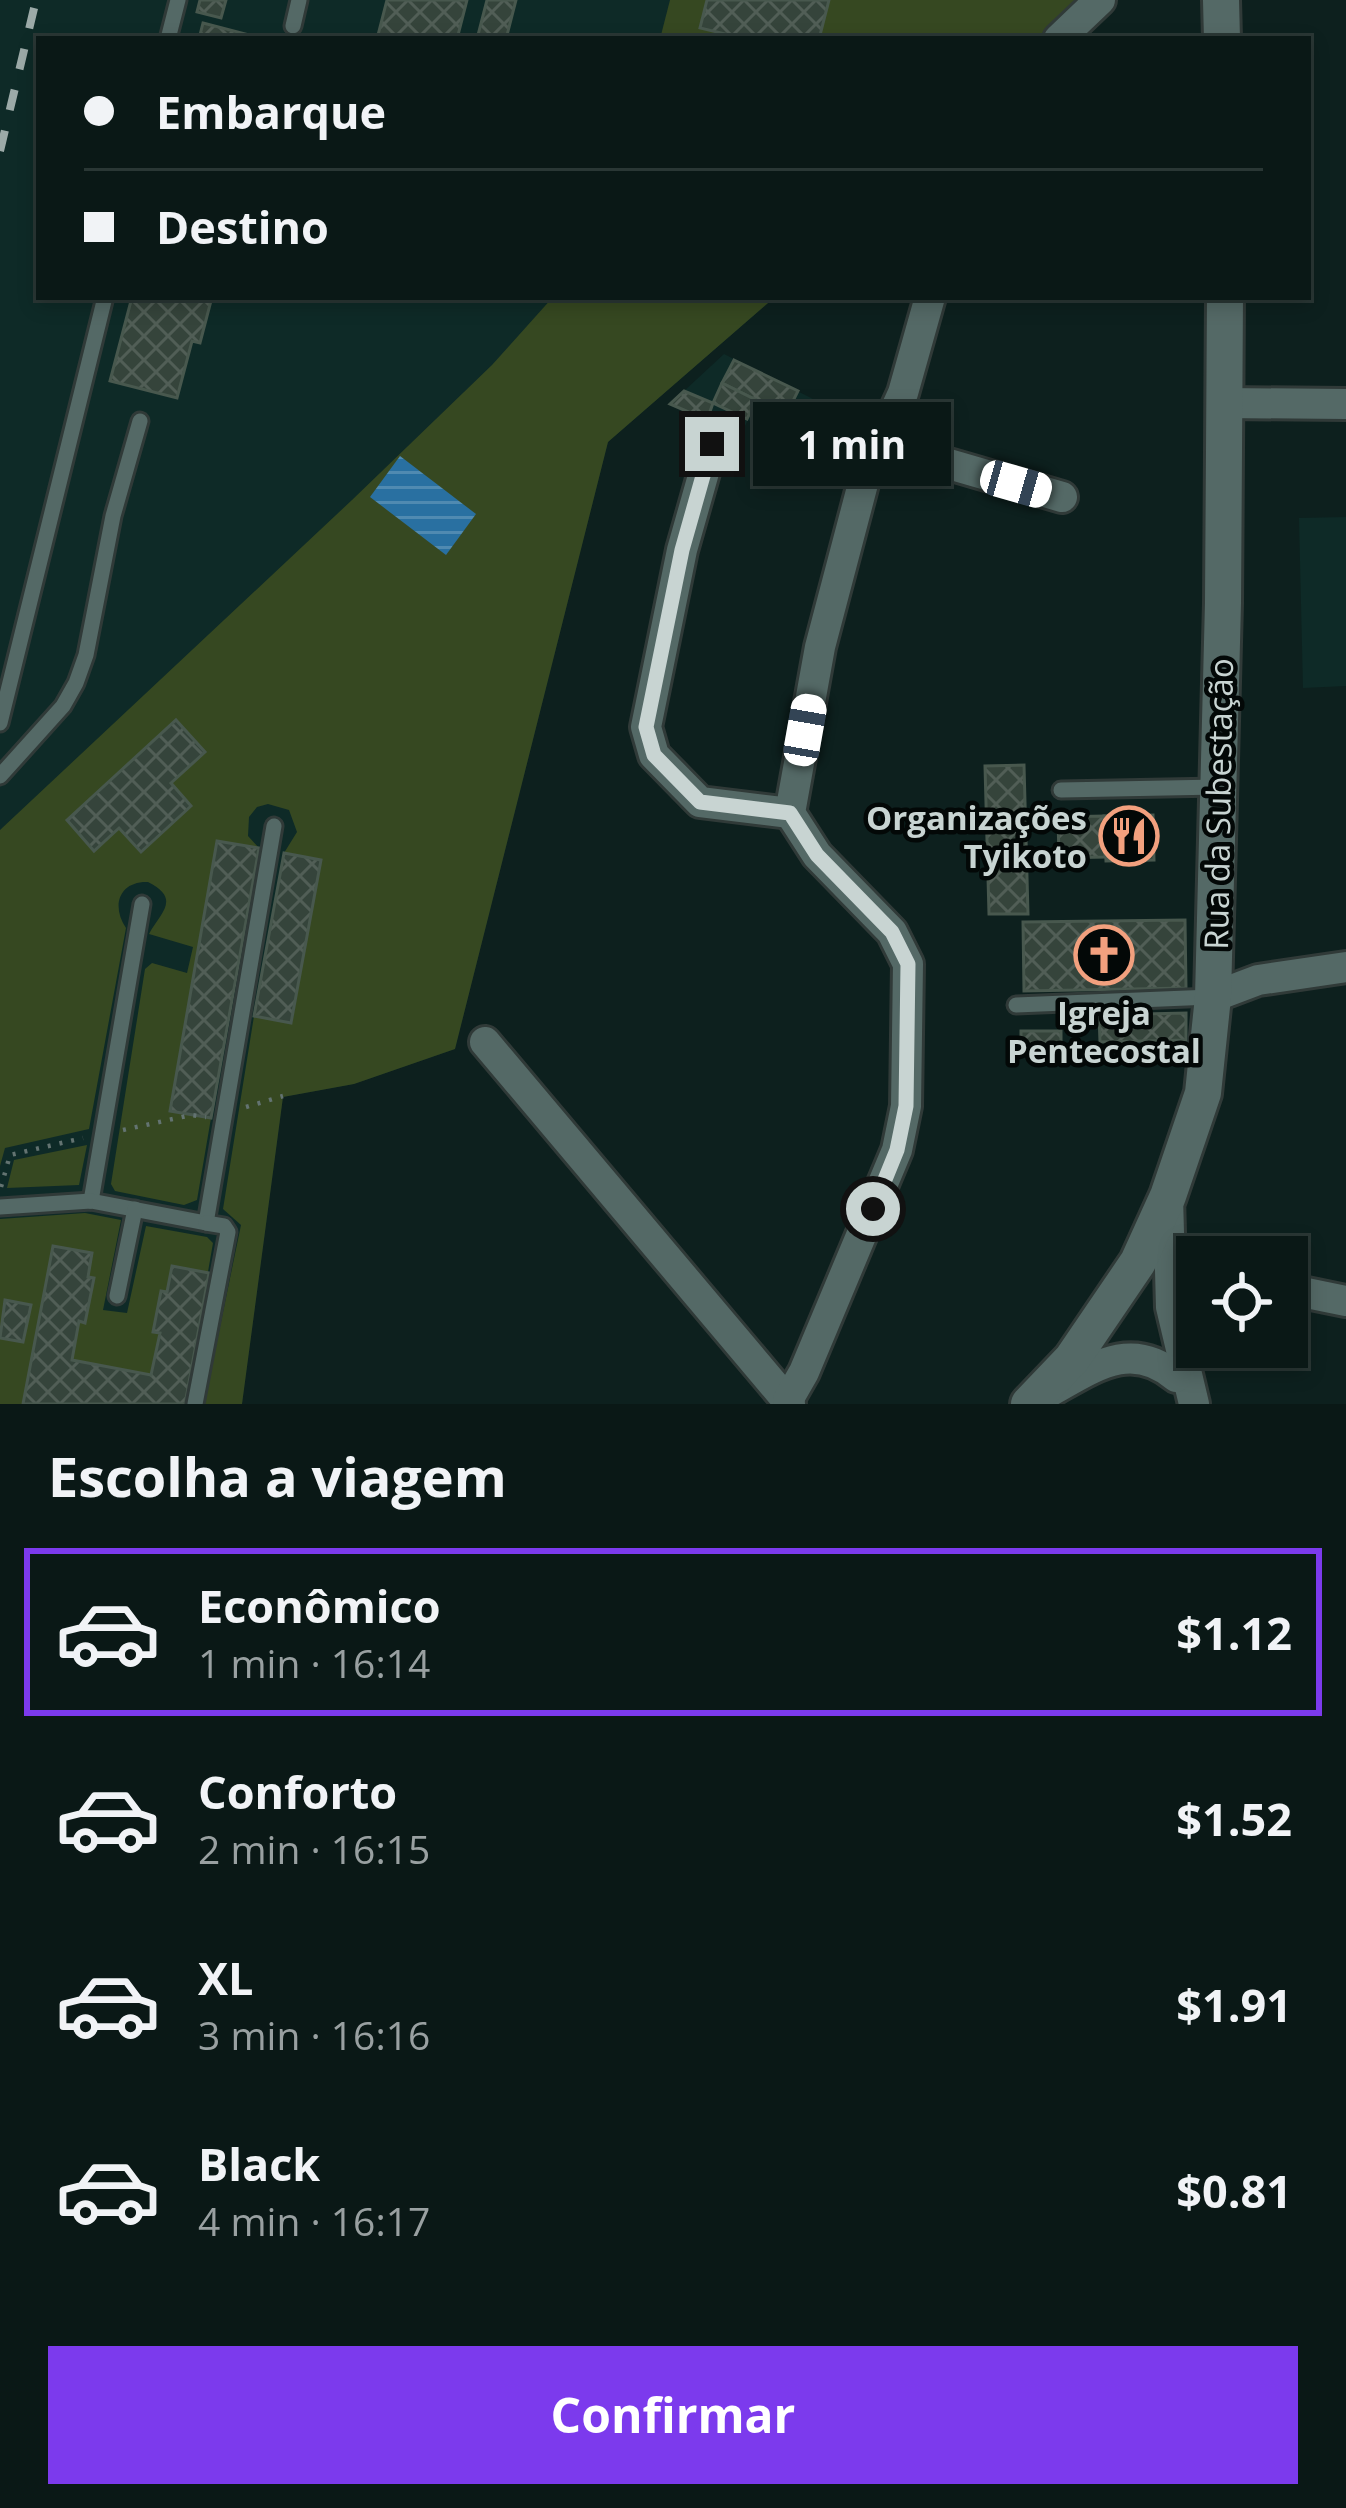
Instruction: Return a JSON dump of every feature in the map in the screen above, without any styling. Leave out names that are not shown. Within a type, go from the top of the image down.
[{"type":"street","points":[[1062,36],[1100,0]]},
{"type":"street","points":[[1221,0],[1222,36]]},
{"type":"street","points":[[484,1042],[789,1402],[897,1150],[906,1106],[908,964],[892,932],[817,855],[790,813],[820,647],[865,476],[903,394],[929,300]]},
{"type":"street","name":"Rua da Subestação","points":[[1030,1403],[1072,1359],[1138,1262],[1168,1196],[1203,1093],[1213,997],[1225,300]]},
{"type":"street","points":[[1225,403],[1346,404]]},
{"type":"street","points":[[712,444],[682,550],[646,727],[654,755],[700,802],[790,813]]},
{"type":"street","points":[[880,444],[1062,497]]},
{"type":"street","points":[[1213,997],[1258,980],[1346,968]]},
{"type":"street","points":[[1168,1196],[1176,1250]]},
{"type":"street","points":[[1308,1293],[1346,1300]]},
{"type":"street","points":[[1030,1403],[1099,1364],[1121,1358],[1158,1362],[1175,1390]]},
{"type":"street","points":[[1190,1368],[1194,1404]]},
{"type":"lane","points":[[169,36],[178,0]]},
{"type":"lane","points":[[293,26],[299,0]]},
{"type":"lane","points":[[0,723],[104,300]]},
{"type":"lane","points":[[0,776],[63,706],[76,683],[86,655],[113,516],[140,421]]},
{"type":"lane","points":[[1061,790],[1218,787]]},
{"type":"lane","points":[[206,1223],[274,826]]},
{"type":"lane","points":[[92,1201],[142,904]]},
{"type":"lane","points":[[1016,1005],[1213,997]]},
{"type":"lane","points":[[0,1207],[92,1201],[224,1226],[228,1232],[195,1404]]},
{"type":"lane","points":[[117,1296],[135,1209]]},
{"type":"path","points":[[0,1192],[10,1155],[191,1114],[212,1118],[283,1096]]},
{"type":"shaded area","points":[[0,0],[981,0],[969,36],[36,36],[36,300],[772,300],[608,442],[455,1049],[354,1084],[283,1097],[242,1404],[0,1404]]},
{"type":"shaded area","points":[[724,354],[819,402],[801,446],[748,420],[741,434],[670,404]]},
{"type":"shaded area","points":[[1346,517],[1346,686],[1303,688],[1299,518]]},
{"type":"green space","points":[[670,0],[1078,0],[1039,36],[661,36]]},
{"type":"green space","points":[[550,300],[772,300],[608,442],[455,1049],[354,1084],[283,1097],[242,1404],[204,1404],[241,1225],[223,1209],[254,1016],[292,1023],[321,861],[284,853],[297,832],[289,810],[268,804],[257,807],[249,817],[248,836],[259,848],[217,842],[170,1110],[211,1118],[197,1200],[184,1205],[115,1191],[111,1184],[145,969],[152,963],[187,973],[193,947],[149,934],[166,900],[148,882],[124,890],[119,904],[126,928],[89,1129],[5,1148],[0,1166],[0,830],[492,365]]},
{"type":"green space","points":[[87,1145],[79,1185],[7,1188],[14,1160]]},
{"type":"green space","points":[[85,1213],[121,1220],[103,1310],[127,1313],[146,1226],[207,1237],[213,1243],[185,1404],[0,1404],[0,1219]]},
{"type":"water","points":[[400,456],[476,514],[446,555],[370,497]]},
{"type":"building","points":[[200,0],[226,0],[221,18],[197,12]]},
{"type":"building","points":[[387,0],[467,0],[458,36],[378,36]]},
{"type":"building","points":[[487,0],[516,0],[507,36],[478,36]]},
{"type":"building","points":[[707,0],[829,0],[820,36],[733,36],[700,28]]},
{"type":"building","points":[[203,23],[253,36],[200,36]]},
{"type":"building","points":[[131,300],[211,300],[200,343],[192,341],[177,398],[110,381]]},
{"type":"building","points":[[734,360],[798,391],[786,415],[722,383]]},
{"type":"building","points":[[722,383],[756,400],[747,419],[713,403]]},
{"type":"building","points":[[684,391],[713,403],[707,420],[670,404]]},
{"type":"building","points":[[176,720],[205,752],[171,783],[191,806],[141,852],[119,828],[94,851],[67,820]]},
{"type":"building","points":[[1024,765],[1028,914],[989,914],[985,766]]},
{"type":"building","name":"Organizações Tyikoto","points":[[1153,815],[1154,860],[1106,861],[1104,816]]},
{"type":"building","points":[[1104,816],[1105,857],[1059,858],[1058,817]]},
{"type":"building","points":[[217,841],[259,848],[211,1118],[170,1111]]},
{"type":"building","points":[[284,853],[321,860],[291,1023],[254,1016]]},
{"type":"building","name":"Igreja Pentecostal","points":[[1185,920],[1186,988],[1024,991],[1023,922]]},
{"type":"building","points":[[1186,1013],[1186,1040],[1100,1042],[1099,1015]]},
{"type":"building","points":[[1021,1031],[1061,1031],[1061,1043],[1021,1043]]},
{"type":"building","points":[[53,1246],[92,1253],[88,1277],[94,1278],[72,1360],[151,1375],[160,1333],[153,1332],[161,1291],[167,1292],[172,1266],[209,1273],[185,1404],[23,1404]]},
{"type":"building","points":[[5,1300],[31,1305],[23,1342],[0,1338]]},
{"type":"railway","points":[[0,151],[36,0]]},
{"type":"place","name":"Organizações Tyikoto","points":[[1129,836]]},
{"type":"place","name":"Igreja Pentecostal","points":[[1104,955]]},
{"type":"route","points":[[712,444],[682,550],[646,727],[654,755],[700,802],[790,813],[817,855],[892,932],[908,964],[906,1106],[897,1150],[873,1209]]}]
